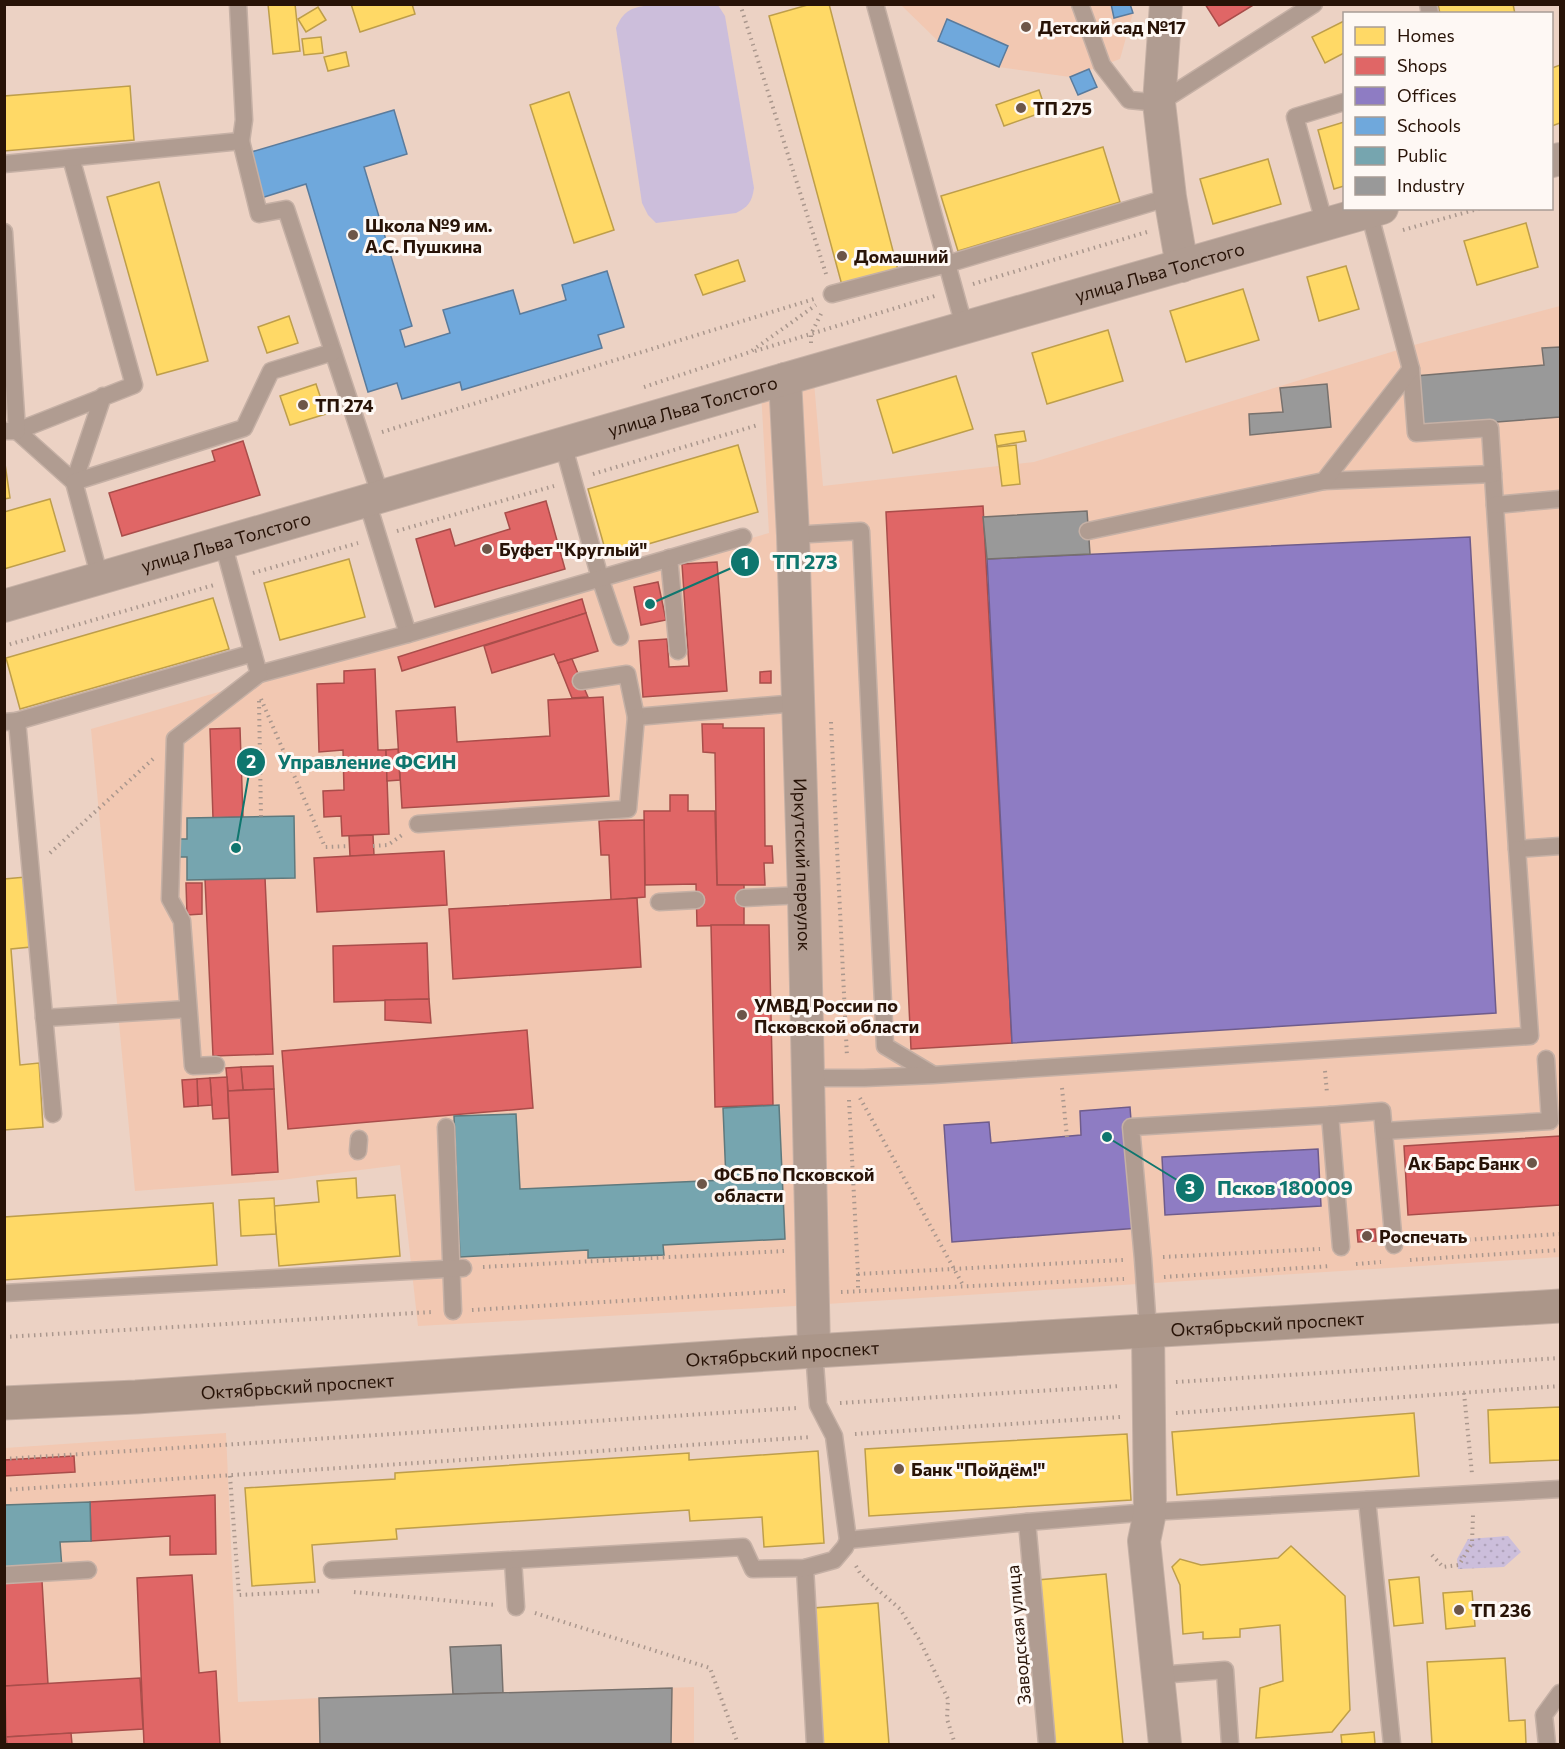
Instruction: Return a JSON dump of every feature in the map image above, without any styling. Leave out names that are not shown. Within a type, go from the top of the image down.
[{"type":"main road","name":"Октябрьский проспект","points":[[4,1403],[1560,1306]]},
{"type":"street","points":[[1166,4],[1159,103],[1170,197],[1182,266]]},
{"type":"street","name":"улица Льва Толстого","points":[[4,606],[1375,210]]},
{"type":"street","name":"Иркутский переулок","points":[[799,375],[793,536],[809,1078],[814,1351]]},
{"type":"street","points":[[1148,1330],[1150,1512],[1144,1541],[1165,1744]]},
{"type":"lane","points":[[238,4],[244,120],[241,141],[260,214],[286,209],[362,438],[374,499],[408,634]]},
{"type":"lane","points":[[875,4],[964,329]]},
{"type":"lane","points":[[1080,4],[1102,65],[1129,100],[1159,103],[1314,4]]},
{"type":"lane","points":[[1325,225],[1295,117],[1343,102]]},
{"type":"lane","points":[[4,165],[241,141]]},
{"type":"lane","points":[[11,431],[134,385],[71,158]]},
{"type":"lane","points":[[832,294],[947,264],[1170,197]]},
{"type":"lane","points":[[809,1078],[933,1075],[1530,1036],[1490,428],[1416,433],[1411,369],[1375,210]]},
{"type":"lane","points":[[4,232],[11,431],[74,482]]},
{"type":"lane","points":[[74,482],[244,428],[271,371],[333,351]]},
{"type":"lane","points":[[1324,481],[1411,369]]},
{"type":"lane","points":[[100,578],[74,482],[103,396]]},
{"type":"lane","points":[[563,444],[600,578],[620,637]]},
{"type":"lane","points":[[1088,531],[1324,481],[1493,474]]},
{"type":"lane","points":[[1495,505],[1560,499]]},
{"type":"lane","points":[[793,536],[861,531],[885,1046],[933,1075]]},
{"type":"lane","points":[[216,1065],[192,1066],[182,921],[170,899],[175,740],[259,674],[408,634],[743,537]]},
{"type":"lane","points":[[222,543],[259,674]]},
{"type":"lane","points":[[669,558],[678,651]]},
{"type":"lane","points":[[53,1114],[31,870],[11,722],[253,653]]},
{"type":"lane","points":[[418,824],[628,809],[636,717],[627,674],[581,681]]},
{"type":"lane","points":[[636,717],[797,703]]},
{"type":"lane","points":[[1517,849],[1560,846]]},
{"type":"lane","points":[[744,898],[804,895]]},
{"type":"lane","points":[[658,902],[696,900]]},
{"type":"lane","points":[[44,1018],[188,1009]]},
{"type":"lane","points":[[1384,1131],[1550,1121],[1546,1059]]},
{"type":"lane","points":[[1148,1330],[1131,1127],[1382,1111],[1394,1245]]},
{"type":"lane","points":[[1330,1115],[1341,1247]]},
{"type":"lane","points":[[446,1127],[457,1268],[453,1311]]},
{"type":"lane","points":[[4,1293],[457,1268]]},
{"type":"lane","points":[[814,1351],[818,1405],[834,1436],[847,1544]]},
{"type":"lane","points":[[332,1570],[743,1547],[753,1569],[805,1568],[834,1560],[847,1544],[1027,1521],[1560,1489]]},
{"type":"lane","points":[[1367,1500],[1392,1744]]},
{"type":"lane","name":"Заводская улица","points":[[1027,1521],[1047,1744]]},
{"type":"lane","points":[[513,1560],[516,1607]]},
{"type":"lane","points":[[805,1568],[815,1744]]},
{"type":"lane","points":[[4,1575],[88,1570]]},
{"type":"lane","points":[[1158,1675],[1225,1670],[1230,1744]]},
{"type":"lane","points":[[1547,1744],[1544,1715],[1560,1693]]},
{"type":"path","points":[[740,4],[832,294],[811,334],[799,375]]},
{"type":"path","points":[[362,438],[832,294]]},
{"type":"path","points":[[261,817],[259,696],[326,847],[349,846]]},
{"type":"path","points":[[830,711],[858,1292]]},
{"type":"path","points":[[31,870],[175,740]]},
{"type":"path","points":[[373,846],[388,845],[418,824]]},
{"type":"path","points":[[848,1078],[964,1287]]},
{"type":"path","points":[[1062,1088],[1067,1137]]},
{"type":"path","points":[[1394,1245],[1560,1234]]},
{"type":"path","points":[[858,1274],[1341,1247]]},
{"type":"path","points":[[457,1268],[812,1250]]},
{"type":"path","points":[[1406,1261],[1560,1250]]},
{"type":"path","points":[[1346,1265],[1382,1262]]},
{"type":"path","points":[[4,1337],[791,1291],[858,1292],[964,1287],[1335,1265]]},
{"type":"path","points":[[4,1490],[834,1436],[1148,1399],[1560,1358]]},
{"type":"path","points":[[4,1458],[818,1405],[1148,1399],[1560,1386]]},
{"type":"path","points":[[230,1476],[239,1595],[329,1590]]},
{"type":"path","points":[[847,1544],[860,1573],[900,1609],[920,1641],[948,1699],[947,1719],[955,1744]]},
{"type":"path","points":[[352,1592],[516,1607],[710,1668],[738,1744]]},
{"type":"shaded area","name":"Детский сад №17","points":[[1130,4],[1133,13],[1120,59],[1070,77],[999,67],[938,41],[901,5]]},
{"type":"shaded area","points":[[652,5],[718,5],[725,16],[754,188],[749,204],[736,213],[656,223],[648,215],[642,203],[616,28],[622,17],[630,10]]},
{"type":"shaded area","points":[[1560,306],[1560,1257],[795,1306],[418,1326],[400,1165],[281,1180],[135,1191],[91,729],[769,533],[761,391],[813,371],[823,486],[1034,462],[1414,345]]},
{"type":"shaded area","points":[[226,1433],[238,1702],[694,1687],[694,1744],[5,1744],[5,1448]]},
{"type":"shaded area","points":[[1508,1536],[1521,1552],[1504,1567],[1458,1569],[1457,1559],[1468,1539]]},
{"type":"building: Homes","points":[[268,4],[295,4],[300,51],[273,54]]},
{"type":"building: Homes","points":[[351,4],[412,4],[415,14],[360,32]]},
{"type":"building: Homes","points":[[811,4],[829,4],[899,274],[843,289],[769,16]]},
{"type":"building: Homes","points":[[1438,4],[1513,4],[1515,12],[1440,12]]},
{"type":"building: Homes","points":[[318,7],[326,20],[306,32],[298,19]]},
{"type":"building: Homes","points":[[1343,22],[1343,54],[1325,63],[1312,37]]},
{"type":"building: Homes","points":[[321,37],[323,53],[304,55],[302,39]]},
{"type":"building: Homes","points":[[346,52],[349,66],[328,71],[324,57]]},
{"type":"building: Homes","points":[[1560,65],[1560,123],[1553,126],[1553,68]]},
{"type":"building: Homes","points":[[130,86],[134,140],[4,151],[4,96]]},
{"type":"building: Homes","name":"ТП 275","points":[[1039,90],[1046,111],[1004,126],[996,105]]},
{"type":"building: Homes","points":[[569,92],[614,230],[574,243],[530,105]]},
{"type":"building: Homes","points":[[1343,122],[1343,186],[1334,189],[1318,130]]},
{"type":"building: Homes","points":[[1103,147],[1120,202],[958,251],[941,196]]},
{"type":"building: Homes","points":[[1268,159],[1281,204],[1213,224],[1200,179]]},
{"type":"building: Homes","points":[[159,182],[208,361],[157,375],[107,197]]},
{"type":"building: Homes","points":[[1526,223],[1538,267],[1477,285],[1464,241]]},
{"type":"building: Homes","points":[[738,260],[745,281],[703,295],[695,275]]},
{"type":"building: Homes","points":[[1346,266],[1359,309],[1319,321],[1307,277]]},
{"type":"building: Homes","points":[[1243,289],[1259,340],[1186,362],[1170,311]]},
{"type":"building: Homes","points":[[289,316],[298,343],[267,353],[258,327]]},
{"type":"building: Homes","points":[[1108,330],[1123,381],[1047,404],[1032,353]]},
{"type":"building: Homes","points":[[956,376],[973,429],[893,453],[877,400]]},
{"type":"building: Homes","name":"ТП 274","points":[[316,384],[326,414],[290,425],[280,396]]},
{"type":"building: Homes","points":[[1024,431],[1026,441],[997,446],[995,435]]},
{"type":"building: Homes","points":[[738,445],[758,512],[607,556],[588,489]]},
{"type":"building: Homes","points":[[1016,445],[1020,484],[1002,486],[997,447]]},
{"type":"building: Homes","points":[[4,457],[10,498],[4,499]]},
{"type":"building: Homes","points":[[50,499],[65,551],[4,569],[4,512]]},
{"type":"building: Homes","points":[[349,559],[365,617],[280,640],[264,583]]},
{"type":"building: Homes","points":[[213,598],[229,649],[20,709],[6,658]]},
{"type":"building: Homes","points":[[26,877],[31,947],[11,949],[20,1065],[39,1063],[43,1127],[4,1130],[4,879]]},
{"type":"building: Homes","points":[[356,1178],[357,1198],[395,1195],[400,1256],[279,1266],[274,1206],[319,1202],[317,1181]]},
{"type":"building: Homes","points":[[274,1198],[276,1234],[241,1236],[239,1200]]},
{"type":"building: Homes","points":[[213,1203],[217,1265],[4,1280],[4,1217]]},
{"type":"building: Homes","points":[[1560,1407],[1560,1460],[1490,1463],[1488,1410]]},
{"type":"building: Homes","points":[[1414,1413],[1419,1476],[1177,1495],[1172,1432]]},
{"type":"building: Homes","points":[[1127,1434],[1131,1500],[869,1516],[865,1449]]},
{"type":"building: Homes","points":[[818,1451],[824,1543],[764,1547],[762,1517],[690,1521],[689,1510],[396,1529],[397,1539],[312,1545],[315,1582],[252,1586],[245,1488],[395,1479],[395,1473],[689,1453],[689,1460]]},
{"type":"building: Homes","points":[[1291,1546],[1345,1596],[1350,1710],[1332,1732],[1256,1738],[1260,1688],[1283,1681],[1280,1625],[1240,1629],[1240,1637],[1203,1639],[1203,1632],[1183,1634],[1180,1585],[1172,1567],[1180,1559],[1201,1565],[1278,1558]]},
{"type":"building: Homes","points":[[1106,1574],[1123,1744],[1053,1744],[1037,1580]]},
{"type":"building: Homes","points":[[1419,1577],[1423,1623],[1394,1626],[1389,1580]]},
{"type":"building: Homes","name":"ТП 236","points":[[1472,1591],[1475,1626],[1446,1629],[1443,1593]]},
{"type":"building: Homes","points":[[878,1603],[889,1744],[823,1744],[813,1608]]},
{"type":"building: Homes","points":[[1505,1658],[1509,1721],[1525,1720],[1526,1744],[1432,1744],[1427,1662]]},
{"type":"building: Homes","points":[[1374,1732],[1375,1744],[1342,1744],[1341,1735]]},
{"type":"building: Shops","points":[[1205,4],[1255,4],[1219,26]]},
{"type":"building: Shops","points":[[243,441],[260,495],[122,536],[109,493],[215,461],[212,451]]},
{"type":"building: Shops","points":[[546,501],[565,569],[435,607],[416,539],[450,529],[455,546],[510,529],[505,513]]},
{"type":"building: Shops","points":[[983,506],[1012,1043],[911,1049],[886,512]]},
{"type":"building: Shops","points":[[717,562],[727,691],[643,697],[639,641],[667,639],[669,667],[689,666],[682,564]]},
{"type":"building: Shops","points":[[658,582],[666,620],[641,625],[634,587]]},
{"type":"building: Shops","points":[[582,599],[586,613],[402,671],[398,657]]},
{"type":"building: Shops","points":[[586,613],[598,651],[558,663],[554,654],[492,673],[484,646]]},
{"type":"building: Shops","points":[[572,659],[588,697],[572,698],[558,663]]},
{"type":"building: Shops","points":[[375,669],[378,750],[386,750],[389,834],[342,836],[341,816],[324,817],[323,791],[344,790],[343,750],[319,752],[317,684],[344,683],[344,671]]},
{"type":"building: Shops","points":[[771,671],[771,683],[760,683],[760,672]]},
{"type":"building: Shops","points":[[603,697],[609,796],[402,808],[396,711],[455,707],[457,742],[550,736],[548,700]]},
{"type":"building: Shops","points":[[702,724],[723,724],[723,728],[764,728],[765,846],[772,846],[773,863],[764,863],[765,885],[717,885],[715,753],[703,752]]},
{"type":"building: Shops","points":[[240,728],[243,817],[213,818],[210,729]]},
{"type":"building: Shops","points":[[398,749],[400,780],[387,781],[386,750]]},
{"type":"building: Shops","points":[[670,795],[688,795],[688,811],[715,811],[717,885],[744,885],[744,925],[697,926],[696,884],[645,885],[644,811],[670,811]]},
{"type":"building: Shops","points":[[644,820],[645,897],[611,900],[609,855],[601,855],[599,821]]},
{"type":"building: Shops","points":[[373,835],[374,855],[350,856],[349,836]]},
{"type":"building: Shops","points":[[444,851],[447,905],[317,912],[314,858]]},
{"type":"building: Shops","points":[[265,878],[273,1054],[213,1056],[205,879]]},
{"type":"building: Shops","points":[[186,883],[202,883],[202,914],[187,915]]},
{"type":"building: Shops","points":[[637,898],[641,967],[453,979],[449,909]]},
{"type":"building: Shops","name":"УМВД России по Псковской области","points":[[711,925],[769,925],[773,1105],[715,1107]]},
{"type":"building: Shops","points":[[427,943],[429,999],[334,1002],[333,946]]},
{"type":"building: Shops","points":[[429,999],[431,1023],[385,1020],[385,1000]]},
{"type":"building: Shops","points":[[527,1030],[533,1108],[288,1129],[282,1051]]},
{"type":"building: Shops","points":[[273,1066],[274,1089],[243,1090],[241,1067]]},
{"type":"building: Shops","points":[[241,1067],[243,1090],[228,1091],[226,1068]]},
{"type":"building: Shops","points":[[227,1077],[229,1118],[213,1119],[210,1078]]},
{"type":"building: Shops","points":[[210,1078],[212,1105],[198,1106],[197,1079]]},
{"type":"building: Shops","points":[[197,1079],[198,1106],[184,1107],[182,1080]]},
{"type":"building: Shops","points":[[274,1089],[278,1172],[232,1175],[228,1091]]},
{"type":"building: Shops","points":[[1560,1136],[1560,1205],[1408,1215],[1404,1146]]},
{"type":"building: Shops","name":"Роспечать","points":[[1375,1229],[1376,1241],[1358,1242],[1357,1230]]},
{"type":"building: Shops","points":[[74,1456],[75,1472],[4,1476],[4,1460]]},
{"type":"building: Shops","points":[[215,1495],[216,1554],[170,1555],[170,1536],[91,1541],[90,1502]]},
{"type":"building: Shops","points":[[192,1575],[199,1673],[216,1671],[220,1744],[144,1744],[137,1578]]},
{"type":"building: Shops","points":[[42,1581],[48,1684],[5,1686],[4,1583]]},
{"type":"building: Shops","points":[[140,1678],[143,1729],[6,1737],[5,1686]]},
{"type":"building: Shops","points":[[71,1733],[72,1744],[7,1744],[6,1737]]},
{"type":"building: Offices","points":[[1470,537],[1496,1013],[1012,1043],[987,559]]},
{"type":"building: Offices","points":[[1130,1107],[1139,1228],[952,1242],[944,1125],[989,1122],[991,1143],[1081,1135],[1080,1111]]},
{"type":"building: Offices","points":[[1318,1149],[1321,1206],[1165,1215],[1162,1157]]},
{"type":"building: Schools","points":[[1111,4],[1130,4],[1133,13],[1114,18]]},
{"type":"building: Schools","points":[[947,19],[1008,46],[999,67],[938,41]]},
{"type":"building: Schools","points":[[1089,69],[1097,87],[1078,95],[1070,77]]},
{"type":"building: Schools","name":"Школа №9 им. А.С. Пушкина","points":[[394,110],[407,154],[364,167],[412,326],[400,330],[405,347],[450,333],[443,310],[513,290],[520,314],[566,300],[562,285],[607,271],[624,327],[598,335],[602,348],[462,390],[460,382],[402,399],[397,383],[368,392],[306,184],[261,198],[248,153]]},
{"type":"building: Public","points":[[294,816],[295,878],[187,880],[187,857],[179,857],[178,839],[187,839],[187,818]]},
{"type":"building: Public","name":"ФСБ по Псковской области","points":[[779,1105],[785,1239],[663,1245],[664,1255],[588,1258],[588,1250],[460,1257],[454,1116],[516,1114],[520,1189],[726,1180],[723,1108]]},
{"type":"building: Public","points":[[90,1502],[91,1541],[60,1542],[62,1568],[4,1571],[4,1505]]},
{"type":"building: Industry","points":[[1560,347],[1560,417],[1419,428],[1415,376],[1544,365],[1542,348]]},
{"type":"building: Industry","points":[[1327,384],[1331,427],[1250,435],[1249,414],[1283,412],[1280,388]]},
{"type":"building: Industry","points":[[1087,511],[1090,554],[987,559],[983,517]]},
{"type":"building: Industry","points":[[501,1645],[503,1693],[453,1694],[450,1647]]},
{"type":"building: Industry","points":[[672,1688],[671,1744],[320,1744],[319,1698]]},
{"type":"place","name":"Детский сад №17","points":[[1026,27]]},
{"type":"place","name":"ТП 275","points":[[1021,108]]},
{"type":"place","name":"Школа №9 им. А.С. Пушкина","points":[[353,235]]},
{"type":"place","name":"Домашний","points":[[842,256]]},
{"type":"place","name":"ТП 274","points":[[303,405]]},
{"type":"place","name":"Буфет \"Круглый\"","points":[[487,549]]},
{"type":"place","name":"ТП 273","points":[[650,604]]},
{"type":"place","name":"Управление ФСИН","points":[[236,848]]},
{"type":"place","name":"УМВД России по Псковской области","points":[[742,1015]]},
{"type":"place","name":"Псков 180009","points":[[1107,1137]]},
{"type":"place","name":"Ак Барс Банк","points":[[1532,1163]]},
{"type":"place","name":"ФСБ по Псковской области","points":[[702,1184]]},
{"type":"place","name":"Роспечать","points":[[1367,1236]]},
{"type":"place","name":"Банк \"Пойдём!\"","points":[[899,1469]]},
{"type":"place","name":"ТП 236","points":[[1459,1610]]}]
